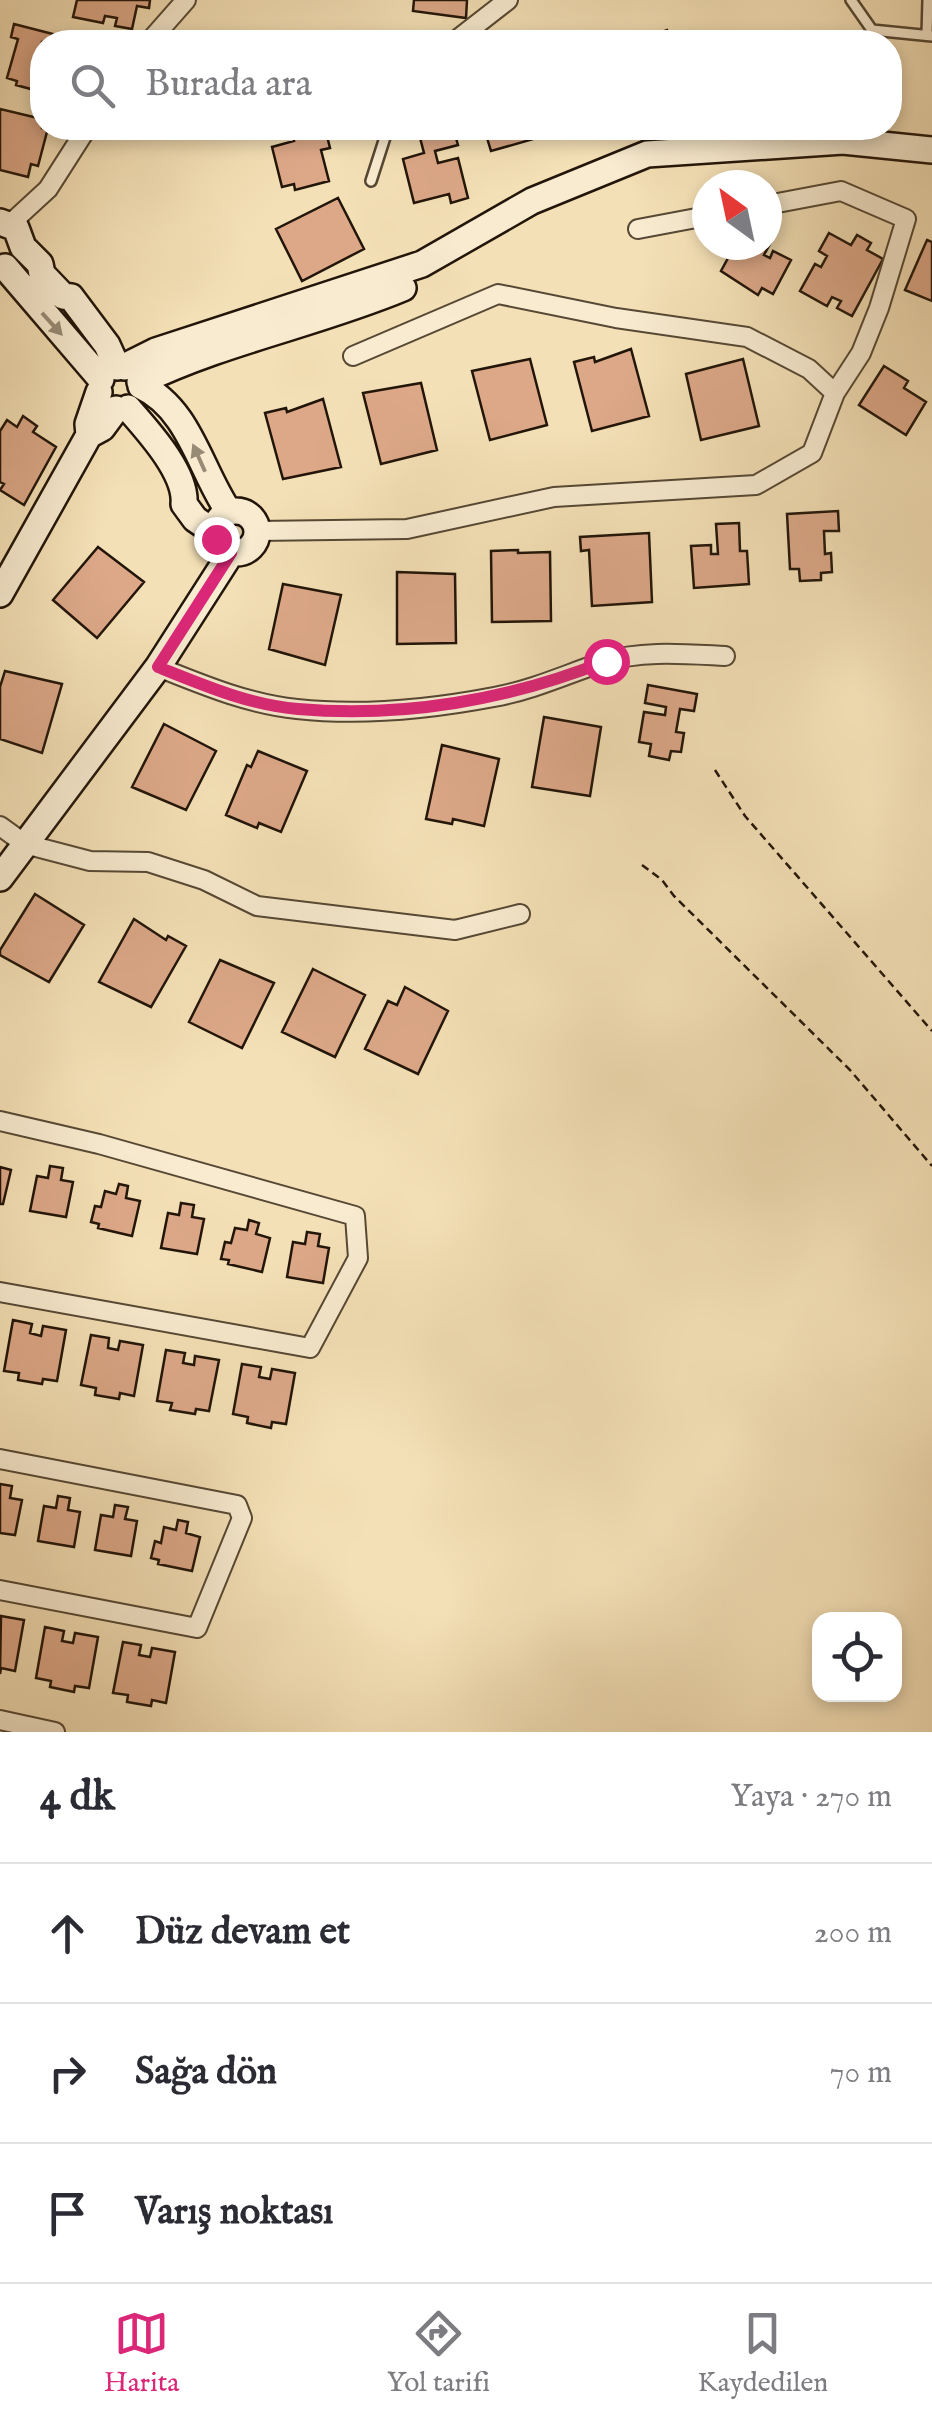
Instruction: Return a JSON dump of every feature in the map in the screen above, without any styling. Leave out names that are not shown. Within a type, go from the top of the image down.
[{"type":"main road","points":[[0,594],[89,435],[102,428],[121,386],[166,348],[422,264],[532,201],[647,154],[844,142],[932,150]]},
{"type":"main road","points":[[121,386],[218,348],[343,313],[394,292],[429,277],[538,214],[650,168],[843,156],[932,165]]},
{"type":"main road","points":[[5,222],[20,233],[32,256],[60,278],[107,345],[121,386]]},
{"type":"main road","points":[[32,256],[2,268],[121,386],[170,460],[185,496],[184,504],[195,519],[221,522],[246,513],[257,531],[246,551],[231,553],[219,546],[221,522],[212,486],[180,419],[162,398],[121,386]]},
{"type":"main road","points":[[0,878],[158,667],[231,553]]},
{"type":"street","points":[[160,30],[186,0]]},
{"type":"street","points":[[469,30],[508,0]]},
{"type":"street","points":[[5,222],[48,188],[80,140]]},
{"type":"street","points":[[257,531],[407,529],[554,498],[756,485],[812,453],[835,393],[861,353],[880,308],[906,219],[841,191],[782,202]]},
{"type":"street","points":[[638,229],[692,219]]},
{"type":"street","points":[[352,356],[498,294],[616,318],[747,336],[809,368],[835,393]]},
{"type":"street","points":[[158,667],[226,694],[296,709],[400,710],[495,697],[553,682],[606,661],[663,654],[725,656]]},
{"type":"street","points":[[0,826],[25,844],[90,861],[148,862],[204,880],[257,906],[455,930],[520,914]]},
{"type":"street","points":[[0,1121],[99,1144],[354,1216],[358,1258],[310,1348],[0,1292]]},
{"type":"street","points":[[0,1460],[237,1505],[242,1518],[197,1628],[0,1590]]},
{"type":"street","points":[[0,1720],[54,1732]]},
{"type":"lane","points":[[851,0],[872,30]]},
{"type":"lane","points":[[902,33],[930,35],[928,0]]},
{"type":"lane","points":[[371,181],[384,140]]},
{"type":"path","points":[[715,770],[744,816],[932,1031]]},
{"type":"path","points":[[642,865],[662,880],[850,1070],[932,1166]]},
{"type":"building","points":[[77,0],[150,0],[149,8],[137,6],[132,29],[115,26],[117,18],[105,16],[103,23],[73,17]]},
{"type":"building","points":[[414,0],[467,0],[466,18],[413,11]]},
{"type":"building","points":[[14,24],[37,30],[30,30],[30,89],[7,78],[18,39],[11,37]]},
{"type":"building","points":[[0,109],[30,116],[30,140],[45,140],[38,166],[31,164],[28,177],[0,170]]},
{"type":"building","points":[[328,140],[330,148],[321,150],[329,181],[295,190],[294,184],[282,187],[272,147],[294,141]]},
{"type":"building","points":[[421,140],[457,140],[458,145],[435,151],[438,163],[458,158],[468,198],[451,203],[449,194],[414,203],[403,159],[424,153]]},
{"type":"building","points":[[488,140],[530,140],[491,151]]},
{"type":"building","points":[[338,198],[364,249],[302,281],[276,229]]},
{"type":"building","points":[[829,233],[851,245],[857,235],[871,243],[867,250],[883,259],[852,316],[837,308],[841,301],[832,297],[827,306],[800,291],[815,264],[821,267],[827,256],[819,251]]},
{"type":"building","points":[[927,240],[932,242],[932,301],[905,290]]},
{"type":"building","points":[[782,256],[791,260],[773,294],[762,288],[758,295],[721,271],[727,260],[782,260]]},
{"type":"building","points":[[631,349],[649,416],[592,431],[574,362],[594,357],[595,362]]},
{"type":"building","points":[[530,359],[547,425],[490,440],[472,371]]},
{"type":"building","points":[[743,359],[759,426],[701,440],[686,374]]},
{"type":"building","points":[[884,366],[908,381],[904,388],[926,402],[906,435],[859,405]]},
{"type":"building","points":[[421,383],[437,450],[381,464],[363,393]]},
{"type":"building","points":[[323,399],[341,467],[283,479],[265,413],[286,408],[287,412]]},
{"type":"building","points":[[23,416],[37,426],[33,432],[56,447],[24,505],[0,490],[4,484],[0,482],[0,431],[7,420],[17,427]]},
{"type":"building","points":[[838,511],[839,531],[824,531],[825,554],[831,553],[832,572],[821,573],[821,580],[800,581],[799,569],[790,569],[787,514]]},
{"type":"building","points":[[739,523],[740,551],[747,551],[749,584],[694,588],[691,546],[711,545],[711,554],[718,554],[716,524]]},
{"type":"building","points":[[649,533],[652,602],[592,606],[589,550],[581,551],[580,537]]},
{"type":"building","points":[[98,547],[144,582],[97,638],[53,600]]},
{"type":"building","points":[[491,551],[550,552],[551,621],[492,622]]},
{"type":"building","points":[[397,572],[455,574],[456,643],[397,644]]},
{"type":"building","points":[[283,584],[341,595],[325,665],[269,649]]},
{"type":"building","points":[[5,671],[62,684],[42,753],[0,739],[0,687]]},
{"type":"building","points":[[648,685],[697,694],[694,711],[680,709],[676,732],[684,733],[681,752],[671,751],[669,760],[649,756],[651,744],[639,742],[644,712],[665,715],[666,707],[645,703]]},
{"type":"building","points":[[544,717],[601,727],[590,796],[532,787]]},
{"type":"building","points":[[164,724],[216,751],[186,810],[132,787]]},
{"type":"building","points":[[442,745],[499,759],[484,826],[453,819],[452,824],[426,819]]},
{"type":"building","points":[[258,751],[307,771],[281,832],[259,823],[257,828],[226,815],[247,765],[251,767]]},
{"type":"building","points":[[35,894],[84,925],[49,982],[0,955]]},
{"type":"building","points":[[134,919],[166,940],[168,936],[186,946],[151,1007],[99,982]]},
{"type":"building","points":[[220,960],[274,983],[242,1048],[189,1022]]},
{"type":"building","points":[[313,969],[365,995],[335,1057],[282,1032]]},
{"type":"building","points":[[405,987],[448,1011],[418,1074],[365,1049],[388,1001],[397,1005]]},
{"type":"building","points":[[50,1166],[63,1168],[61,1180],[73,1182],[66,1217],[30,1211],[37,1176],[48,1178]]},
{"type":"building","points":[[0,1167],[11,1170],[3,1204],[0,1204]]},
{"type":"building","points":[[119,1184],[128,1186],[126,1198],[140,1201],[132,1236],[98,1228],[99,1224],[91,1222],[105,1191],[116,1194]]},
{"type":"building","points":[[181,1203],[194,1205],[192,1217],[204,1219],[197,1254],[161,1248],[168,1213],[179,1215]]},
{"type":"building","points":[[249,1220],[259,1223],[256,1234],[270,1238],[262,1272],[221,1259],[225,1242],[231,1243],[235,1228],[247,1230]]},
{"type":"building","points":[[307,1232],[320,1234],[318,1246],[329,1248],[323,1283],[287,1277],[293,1242],[305,1244]]},
{"type":"building","points":[[13,1320],[32,1324],[30,1333],[41,1336],[43,1326],[66,1330],[57,1381],[43,1379],[42,1384],[18,1380],[19,1373],[4,1371]]},
{"type":"building","points":[[91,1335],[109,1338],[108,1348],[118,1350],[120,1341],[143,1345],[134,1396],[120,1393],[119,1399],[95,1395],[96,1388],[81,1385]]},
{"type":"building","points":[[166,1350],[185,1353],[183,1363],[194,1365],[195,1356],[219,1360],[209,1411],[196,1409],[195,1414],[170,1410],[172,1403],[157,1401]]},
{"type":"building","points":[[242,1364],[261,1367],[259,1377],[270,1379],[272,1369],[295,1373],[286,1424],[272,1422],[271,1428],[247,1423],[248,1417],[233,1414]]},
{"type":"building","points":[[0,1484],[12,1486],[10,1498],[22,1500],[15,1535],[0,1533]]},
{"type":"building","points":[[58,1496],[70,1498],[68,1510],[80,1512],[74,1547],[38,1541],[44,1506],[56,1508]]},
{"type":"building","points":[[115,1505],[128,1507],[125,1519],[137,1521],[131,1556],[95,1550],[101,1515],[113,1517]]},
{"type":"building","points":[[178,1520],[188,1522],[186,1533],[200,1537],[192,1571],[158,1564],[159,1560],[151,1558],[155,1541],[161,1543],[164,1527],[176,1530]]},
{"type":"building","points":[[1,1616],[24,1620],[15,1671],[1,1668],[0,1674]]},
{"type":"building","points":[[45,1627],[64,1631],[62,1641],[73,1643],[75,1633],[98,1637],[89,1688],[75,1686],[74,1692],[50,1687],[51,1681],[36,1678]]},
{"type":"building","points":[[123,1642],[141,1645],[139,1655],[150,1657],[152,1648],[175,1652],[166,1703],[152,1700],[151,1706],[127,1702],[128,1695],[113,1693]]},
{"type":"route","points":[[216,539],[219,546],[231,553],[158,667],[226,694],[296,709],[400,710],[495,697],[553,682],[606,661]]}]
